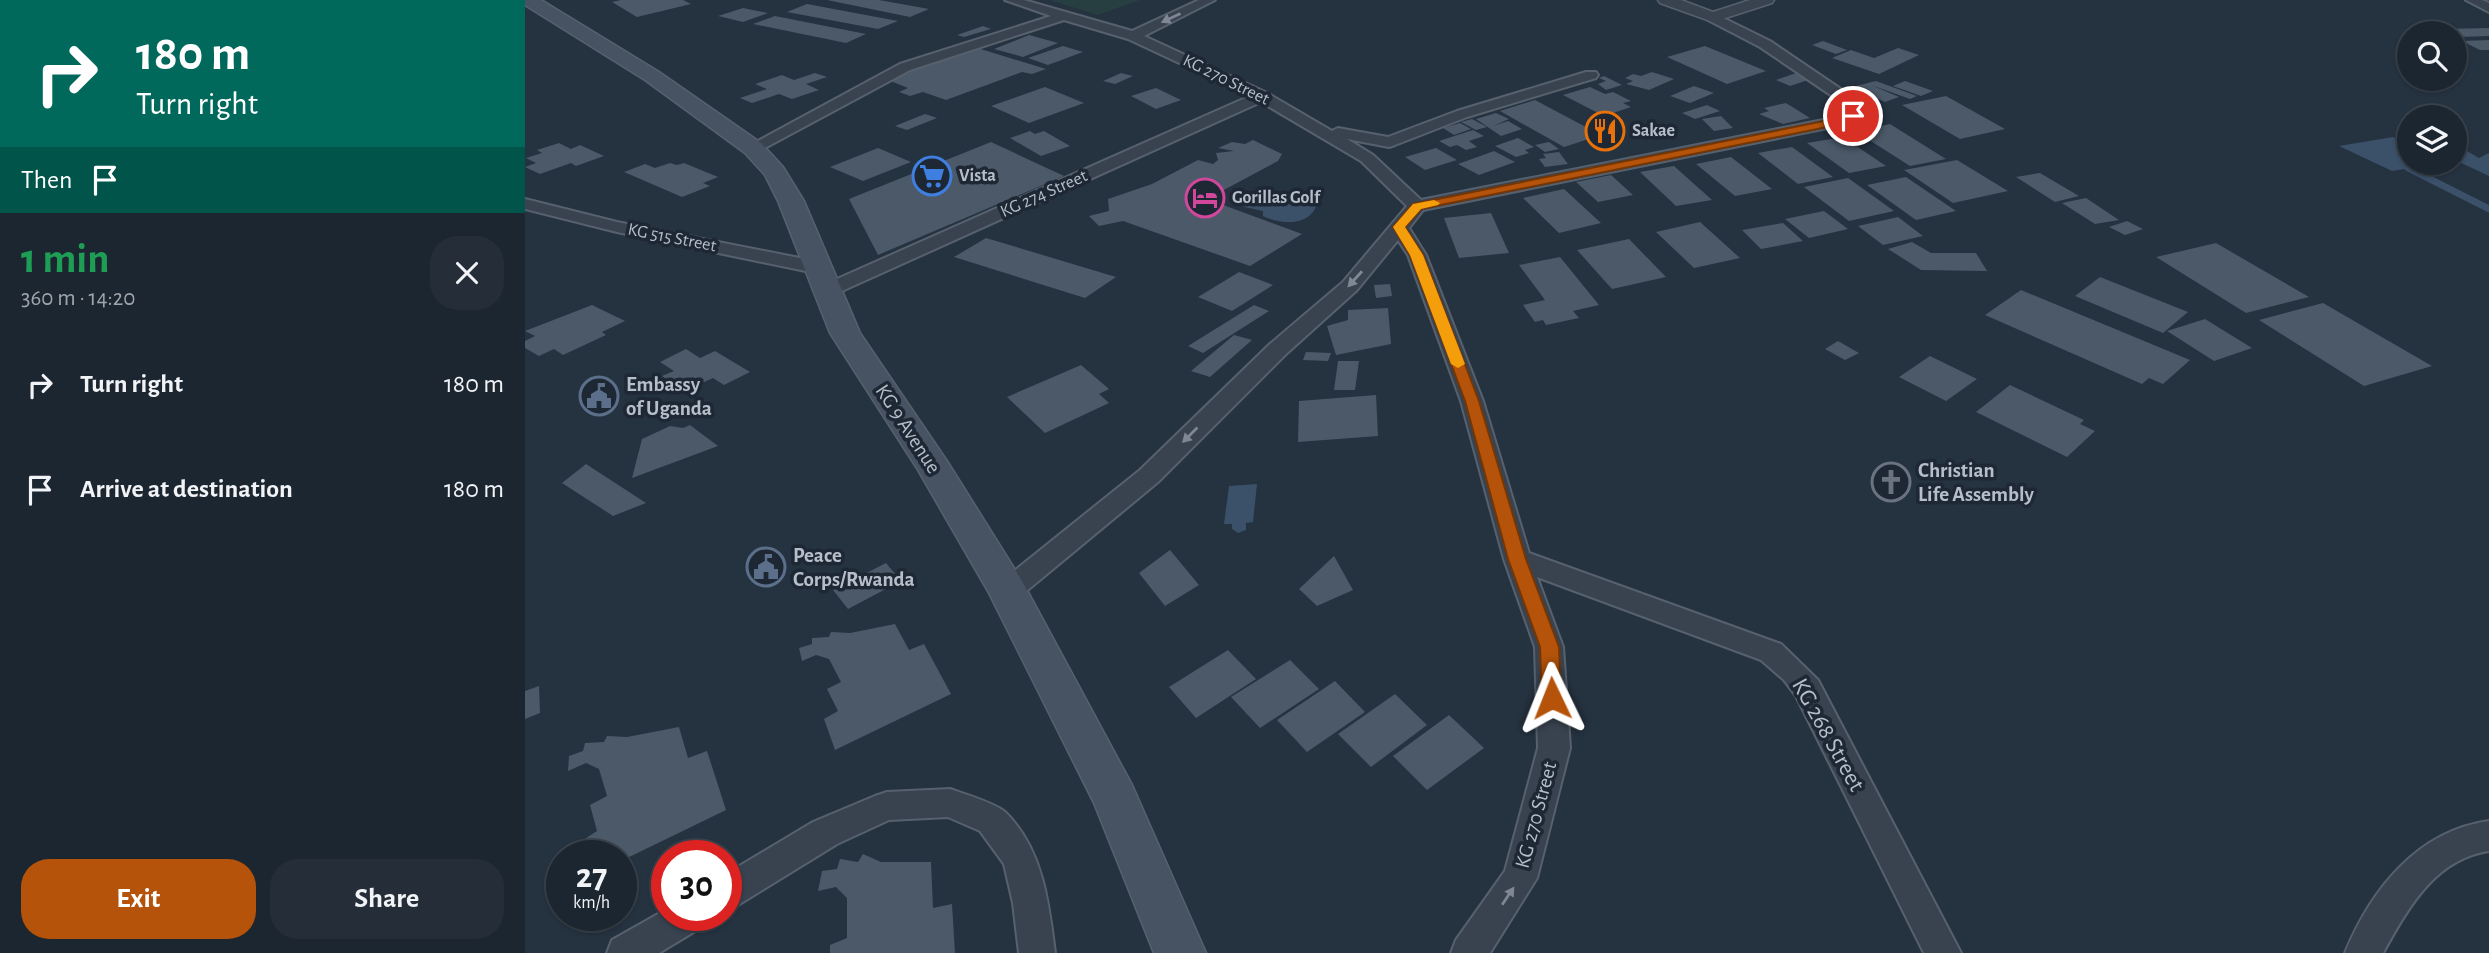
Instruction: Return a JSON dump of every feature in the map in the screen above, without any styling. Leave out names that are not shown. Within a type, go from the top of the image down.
[{"type":"main road","name":"KG 9 Avenue","points":[[529,0],[652,76],[753,148],[775,172],[791,201],[845,333],[935,469],[1008,591],[1116,799],[1180,953]]},
{"type":"street","name":"KG 270 Street","points":[[1011,0],[1133,36],[1262,96],[1367,158],[1408,217],[1417,255],[1472,401],[1517,559],[1549,647],[1554,748],[1520,878],[1469,953]]},
{"type":"street","points":[[1133,36],[1209,0]]},
{"type":"street","points":[[1008,591],[1149,476],[1277,349],[1350,286],[1408,217],[1842,121],[1853,116],[1856,109],[1846,99],[1765,44],[1713,17],[1666,0]]},
{"type":"street","points":[[1713,17],[1766,0]]},
{"type":"street","points":[[2472,0],[2489,8]]},
{"type":"street","points":[[753,148],[905,67],[1066,15]]},
{"type":"street","points":[[1319,130],[1389,142],[1462,114],[1591,75]]},
{"type":"street","name":"KG 274 Street","points":[[823,280],[1262,96]]},
{"type":"street","name":"KG 515 Street","points":[[525,204],[823,280]]},
{"type":"street","name":"KG 268 Street","points":[[1517,559],[1771,652],[1794,672],[1807,688],[1943,953]]},
{"type":"street","points":[[742,883],[825,834],[887,807],[950,803],[992,821],[1019,858],[1031,903],[1037,953]]},
{"type":"street","points":[[2363,953],[2409,876],[2439,853],[2489,836]]},
{"type":"street","points":[[625,953],[662,931]]},
{"type":"green space","points":[[1049,0],[1140,0],[1098,15]]},
{"type":"water","points":[[2393,137],[2397,139],[2397,170],[2392,171],[2339,146]]},
{"type":"water","points":[[2467,151],[2479,158],[2489,153],[2489,176],[2467,166]]},
{"type":"water","points":[[1266,192],[1287,199],[1309,201],[1316,207],[1306,218],[1284,222],[1263,216],[1263,211],[1244,207],[1243,203],[1247,197]]},
{"type":"water","points":[[1257,484],[1253,522],[1246,523],[1246,530],[1238,533],[1232,529],[1232,524],[1224,524],[1229,486]]},
{"type":"building","points":[[683,0],[691,4],[637,17],[612,2]]},
{"type":"building","points":[[827,0],[879,0],[929,9],[910,17]]},
{"type":"building","points":[[807,4],[898,21],[878,29],[787,12]]},
{"type":"building","points":[[743,8],[768,13],[743,22],[718,16]]},
{"type":"building","points":[[775,16],[866,34],[846,43],[753,24]]},
{"type":"building","points":[[983,26],[991,29],[964,37],[957,35]]},
{"type":"building","points":[[2467,28],[2489,28],[2489,36],[2467,37]]},
{"type":"building","points":[[1029,35],[1058,43],[1023,57],[994,49]]},
{"type":"building","points":[[2489,40],[2489,50],[2480,50],[2467,44],[2467,41]]},
{"type":"building","points":[[1823,41],[1847,50],[1836,54],[1812,45]]},
{"type":"building","points":[[971,46],[1046,69],[1032,74],[1022,72],[946,100],[923,92],[910,96],[899,92],[908,88],[888,80],[963,52]]},
{"type":"building","points":[[1063,46],[1083,52],[1048,65],[1028,58]]},
{"type":"building","points":[[1705,46],[1766,71],[1727,84],[1667,57]]},
{"type":"building","points":[[1898,48],[1919,55],[1879,74],[1832,58],[1851,50],[1874,58]]},
{"type":"building","points":[[1652,72],[1674,79],[1649,90],[1626,84],[1633,81],[1625,78],[1633,74],[1641,76]]},
{"type":"building","points":[[1799,72],[1814,78],[1790,86],[1776,80]]},
{"type":"building","points":[[815,73],[827,77],[806,84],[819,90],[792,99],[779,94],[752,103],[740,98],[767,89],[755,84],[782,75],[794,80]]},
{"type":"building","points":[[1121,73],[1133,76],[1115,84],[1103,81]]},
{"type":"building","points":[[1604,76],[1622,85],[1606,90],[1598,84],[1606,81],[1599,78]]},
{"type":"building","points":[[1876,81],[1917,96],[1910,99],[1871,85],[1899,97],[1885,102],[1852,87]]},
{"type":"building","points":[[1905,81],[1933,91],[1921,96],[1893,86]]},
{"type":"building","points":[[1694,86],[1714,93],[1690,103],[1670,96]]},
{"type":"building","points":[[1045,87],[1084,103],[1029,123],[991,106]]},
{"type":"building","points":[[1590,87],[1605,94],[1613,92],[1631,101],[1623,103],[1631,107],[1604,116],[1563,95]]},
{"type":"building","points":[[1156,88],[1181,100],[1156,109],[1131,96]]},
{"type":"building","points":[[1946,96],[2005,129],[1960,139],[1902,105]]},
{"type":"building","points":[[1535,100],[1601,135],[1564,147],[1500,111]]},
{"type":"building","points":[[1786,103],[1810,118],[1783,124],[1759,114],[1769,111],[1764,108]]},
{"type":"building","points":[[1707,105],[1720,111],[1695,119],[1682,113]]},
{"type":"building","points":[[1496,113],[1509,119],[1493,126],[1508,121],[1522,129],[1501,136],[1476,119]]},
{"type":"building","points":[[925,114],[937,118],[907,130],[895,126]]},
{"type":"building","points":[[1721,116],[1733,128],[1714,131],[1702,119]]},
{"type":"building","points":[[1472,119],[1487,127],[1476,130],[1461,122]]},
{"type":"building","points":[[1460,123],[1471,129],[1454,135],[1443,128]]},
{"type":"building","points":[[1890,124],[1946,159],[1910,166],[1855,131]]},
{"type":"building","points":[[1473,130],[1484,136],[1469,141],[1477,147],[1466,150],[1457,145],[1450,147],[1439,141]]},
{"type":"building","points":[[1030,131],[1035,134],[1044,131],[1070,146],[1041,156],[1010,138]]},
{"type":"building","points":[[1843,137],[1886,166],[1849,173],[1807,143]]},
{"type":"building","points":[[1518,138],[1534,147],[1525,150],[1529,153],[1516,157],[1495,146]]},
{"type":"building","points":[[1253,140],[1282,154],[1278,161],[1207,199],[1302,234],[1250,266],[1123,221],[1099,226],[1089,216],[1109,211],[1108,199],[1152,184],[1198,160],[1213,164],[1218,160],[1216,153],[1234,151],[1218,148],[1232,142],[1245,144]]},
{"type":"building","points":[[991,142],[1064,176],[878,255],[849,199]]},
{"type":"building","points":[[1549,142],[1559,149],[1545,152],[1535,145]]},
{"type":"building","points":[[559,143],[571,149],[580,145],[604,156],[576,166],[571,163],[540,174],[525,167],[536,163],[526,158],[542,153],[537,150]]},
{"type":"building","points":[[1792,147],[1833,177],[1798,184],[1758,153]]},
{"type":"building","points":[[878,148],[911,162],[863,181],[830,167]]},
{"type":"building","points":[[1436,148],[1457,160],[1425,170],[1405,157]]},
{"type":"building","points":[[1494,151],[1515,162],[1479,175],[1458,164]]},
{"type":"building","points":[[1559,152],[1568,164],[1545,167],[1539,159],[1546,158],[1543,154]]},
{"type":"building","points":[[1731,157],[1772,189],[1735,196],[1696,164]]},
{"type":"building","points":[[1957,160],[2008,191],[1953,203],[1904,170]]},
{"type":"building","points":[[670,163],[684,163],[718,177],[703,183],[710,186],[682,197],[624,172],[645,164],[655,168]]},
{"type":"building","points":[[1674,166],[1712,200],[1676,206],[1640,172]]},
{"type":"building","points":[[2040,173],[2079,196],[2055,202],[2016,177]]},
{"type":"building","points":[[1611,175],[1633,195],[1598,202],[1576,182]]},
{"type":"building","points":[[1906,177],[1956,211],[1916,220],[1867,185]]},
{"type":"building","points":[[1848,178],[1894,211],[1849,221],[1804,187]]},
{"type":"building","points":[[1564,189],[1601,223],[1559,233],[1523,198]]},
{"type":"building","points":[[2086,198],[2119,220],[2095,224],[2062,203]]},
{"type":"building","points":[[1824,211],[1848,229],[1809,238],[1785,219]]},
{"type":"building","points":[[1491,213],[1509,253],[1459,258],[1444,218]]},
{"type":"building","points":[[1898,217],[1923,236],[1883,245],[1858,226]]},
{"type":"building","points":[[2127,221],[2143,229],[2125,235],[2109,227]]},
{"type":"building","points":[[1700,222],[1740,258],[1694,268],[1656,232]]},
{"type":"building","points":[[1783,223],[1803,241],[1761,249],[1742,230]]},
{"type":"building","points":[[986,238],[1116,277],[1085,298],[954,257]]},
{"type":"building","points":[[1629,239],[1666,277],[1612,289],[1577,250]]},
{"type":"building","points":[[1912,242],[1931,253],[1976,253],[1987,271],[1921,270],[1888,249]]},
{"type":"building","points":[[2216,243],[2309,297],[2246,313],[2156,257]]},
{"type":"building","points":[[1560,257],[1599,305],[1573,311],[1579,318],[1546,325],[1543,320],[1535,322],[1523,305],[1545,300],[1519,265]]},
{"type":"building","points":[[1239,272],[1273,285],[1232,311],[1198,297]]},
{"type":"building","points":[[2100,277],[2188,312],[2163,333],[2075,296]]},
{"type":"building","points":[[1390,284],[1392,296],[1376,298],[1374,285]]},
{"type":"building","points":[[2021,290],[2190,360],[2163,384],[2149,378],[2142,384],[1985,315]]},
{"type":"building","points":[[2323,303],[2432,366],[2364,386],[2259,320]]},
{"type":"building","points":[[592,305],[625,321],[602,332],[606,335],[563,355],[554,349],[539,356],[525,348],[525,341],[535,336],[525,331]]},
{"type":"building","points":[[1254,305],[1269,311],[1203,353],[1188,346]]},
{"type":"building","points":[[1388,308],[1391,344],[1336,355],[1327,326],[1348,320],[1348,310]]},
{"type":"building","points":[[2205,319],[2252,348],[2214,361],[2167,331]]},
{"type":"building","points":[[1234,335],[1252,340],[1210,377],[1191,371]]},
{"type":"building","points":[[1838,341],[1859,353],[1845,360],[1825,349]]},
{"type":"building","points":[[686,349],[700,358],[715,351],[750,372],[724,385],[713,378],[685,391],[662,376],[674,371],[660,362]]},
{"type":"building","points":[[1306,352],[1331,353],[1328,361],[1303,360]]},
{"type":"building","points":[[1930,356],[1977,379],[1946,401],[1899,377]]},
{"type":"building","points":[[1338,361],[1359,361],[1355,390],[1334,390]]},
{"type":"building","points":[[1081,365],[1109,389],[1099,394],[1109,403],[1045,433],[1007,397]]},
{"type":"building","points":[[2010,385],[2084,420],[2080,424],[2095,431],[2067,457],[1976,412]]},
{"type":"building","points":[[1376,395],[1378,436],[1298,442],[1299,401]]},
{"type":"building","points":[[690,425],[718,446],[632,478],[642,439],[670,426],[683,428]]},
{"type":"building","points":[[586,464],[646,503],[613,516],[562,483]]},
{"type":"building","points":[[1170,550],[1199,585],[1165,606],[1139,573]]},
{"type":"building","points":[[1334,556],[1353,590],[1317,606],[1299,589]]},
{"type":"building","points":[[886,563],[901,581],[848,609],[833,590]]},
{"type":"building","points":[[895,624],[909,650],[924,644],[951,694],[835,750],[824,719],[838,711],[827,689],[841,682],[829,659],[816,655],[802,661],[799,648],[812,644],[812,638],[829,637],[831,632],[850,633]]},
{"type":"building","points":[[1228,650],[1256,679],[1196,718],[1169,687]]},
{"type":"building","points":[[1290,660],[1319,689],[1260,728],[1231,697]]},
{"type":"building","points":[[1335,681],[1365,712],[1307,752],[1277,720]]},
{"type":"building","points":[[539,686],[540,713],[525,719],[525,691]]},
{"type":"building","points":[[1395,694],[1427,725],[1371,767],[1338,734]]},
{"type":"building","points":[[1449,715],[1484,748],[1427,790],[1393,756]]},
{"type":"building","points":[[679,727],[688,758],[707,751],[726,810],[664,840],[651,840],[651,846],[637,853],[637,840],[583,840],[597,831],[590,805],[607,796],[599,769],[586,763],[568,771],[569,756],[583,751],[585,743],[604,742],[607,736],[627,737]]},
{"type":"building","points":[[863,854],[881,862],[931,862],[933,908],[952,904],[955,953],[830,953],[830,945],[847,938],[847,898],[836,887],[818,891],[822,871],[837,869],[840,859],[858,862]]},
{"type":"waterway","points":[[2422,175],[2489,209]]},
{"type":"slow traffic","points":[[1434,203],[1417,206],[1399,227],[1417,255],[1458,364]]},
{"type":"place","name":"Sakae","points":[[1605,131]]},
{"type":"place","name":"Vista","points":[[932,176]]},
{"type":"place","name":"Gorillas Golf","points":[[1205,198]]},
{"type":"place","name":"Embassy of Uganda","points":[[599,396]]},
{"type":"place","name":"Christian Life Assembly","points":[[1891,482]]},
{"type":"place","name":"Peace Corps/Rwanda","points":[[766,567]]},
{"type":"route","points":[[1552,698],[1549,647],[1517,559],[1472,401],[1417,255],[1399,227],[1417,206],[1842,121],[1853,116]]}]
